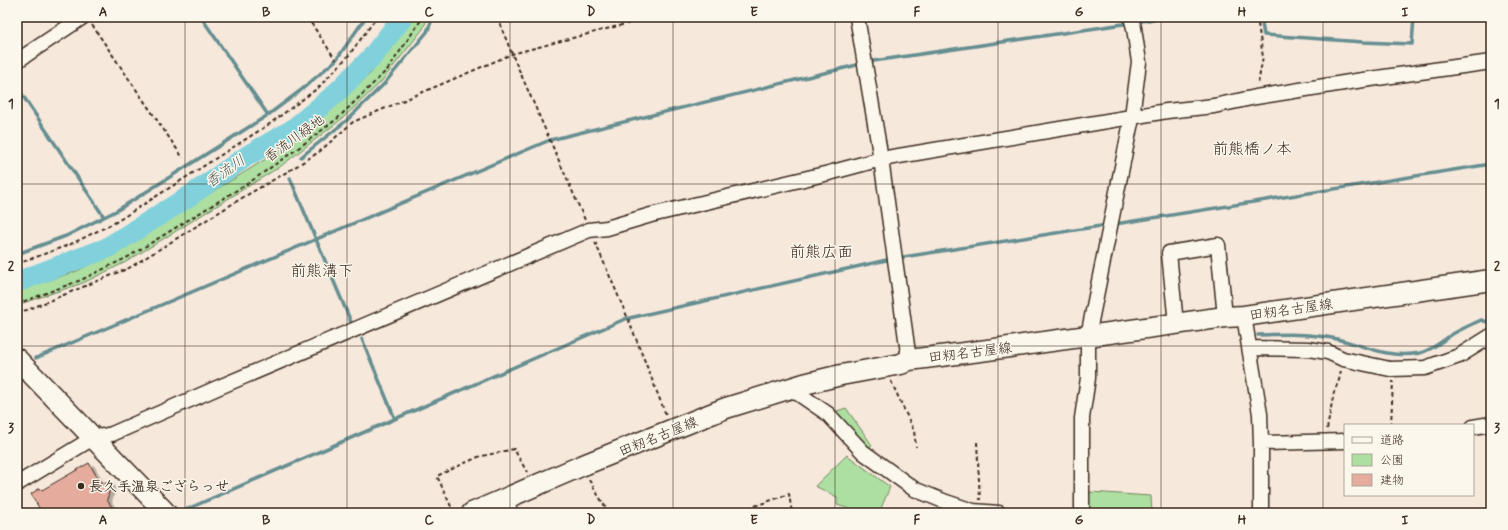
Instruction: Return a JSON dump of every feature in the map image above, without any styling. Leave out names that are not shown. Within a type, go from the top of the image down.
[{"type":"main road","name":"田籾名古屋線","points":[[472,513],[508,506],[535,486],[726,408],[790,388],[841,375],[901,364],[909,360],[1491,280]]},
{"type":"main road","points":[[17,359],[166,513]]},
{"type":"street","points":[[857,17],[881,159],[909,360]]},
{"type":"street","points":[[1082,513],[1082,418],[1088,378],[1088,336],[1111,228],[1132,117],[1139,62],[1131,17]]},
{"type":"street","points":[[17,61],[87,20]]},
{"type":"street","points":[[17,484],[93,438],[112,434],[589,230],[607,228],[651,215],[829,173],[881,159],[1168,111],[1214,106],[1256,97],[1356,81],[1491,62]]},
{"type":"street","points":[[1176,324],[1169,253],[1218,246],[1235,316],[1249,348],[1260,414],[1261,513]]},
{"type":"street","points":[[1249,348],[1308,349],[1328,352],[1343,359],[1390,369],[1425,368],[1459,356],[1491,336]]},
{"type":"street","points":[[790,388],[828,414],[863,452],[914,488],[946,502],[973,510],[999,513]]},
{"type":"street","points":[[1474,427],[1491,424]]},
{"type":"street","points":[[1261,443],[1344,441]]},
{"type":"path","points":[[307,17],[336,60]]},
{"type":"path","points":[[17,264],[71,244],[116,222],[268,125],[318,88],[349,55],[377,17]]},
{"type":"path","name":"香流川緑地","points":[[17,304],[81,280],[128,257],[250,182],[297,149],[338,118],[388,69],[423,17]]},
{"type":"path","points":[[497,17],[629,321],[672,431]]},
{"type":"path","points":[[17,312],[27,310],[129,268],[319,152],[353,122],[512,54],[652,17]]},
{"type":"path","points":[[1256,97],[1263,57],[1257,17]]},
{"type":"path","points":[[87,20],[184,158]]},
{"type":"path","points":[[1325,442],[1334,392],[1339,380],[1343,359]]},
{"type":"path","points":[[881,367],[894,386],[911,424],[914,431],[916,448]]},
{"type":"path","points":[[1390,369],[1394,383],[1391,424]]},
{"type":"path","points":[[977,442],[980,511]]},
{"type":"path","points":[[454,513],[437,476],[478,457],[514,449],[535,486]]},
{"type":"path","points":[[581,466],[609,513]]},
{"type":"path","points":[[735,513],[789,494],[792,513]]},
{"type":"green space","points":[[413,17],[428,17],[423,29],[381,82],[343,118],[281,166],[126,262],[83,283],[17,305],[17,291],[77,271],[120,249],[274,154],[335,106],[371,73]]},
{"type":"green space","points":[[846,408],[872,445],[863,452],[828,414]]},
{"type":"green space","points":[[847,455],[890,487],[879,513],[862,513],[837,505],[837,497],[815,486]]},
{"type":"green space","points":[[1090,492],[1151,496],[1152,513],[1088,513]]},
{"type":"building","name":"長久手温泉ござらっせ","points":[[89,463],[100,482],[111,484],[107,500],[116,513],[42,513],[31,494],[40,488],[42,490]]},
{"type":"waterway","points":[[201,17],[268,115]]},
{"type":"waterway","points":[[17,254],[66,236],[116,211],[268,115],[300,91],[336,60],[366,17]]},
{"type":"waterway","name":"香流川","points":[[17,282],[107,248],[188,197],[247,156],[292,130],[334,95],[371,58],[403,17]]},
{"type":"waterway","points":[[301,157],[346,121],[384,84],[427,32],[433,17]]},
{"type":"waterway","points":[[1136,22],[1166,17]]},
{"type":"waterway","points":[[1261,17],[1264,35],[1412,44],[1414,17]]},
{"type":"waterway","points":[[867,62],[1130,23]]},
{"type":"waterway","points":[[36,358],[550,140],[861,64]]},
{"type":"waterway","points":[[17,87],[104,217]]},
{"type":"waterway","points":[[1115,224],[1491,164]]},
{"type":"waterway","points":[[290,178],[351,322]]},
{"type":"waterway","points":[[897,258],[1107,225]]},
{"type":"waterway","points":[[185,510],[625,319],[891,259]]},
{"type":"waterway","points":[[1258,335],[1288,334],[1317,336],[1337,339],[1387,353],[1408,354],[1420,353],[1428,350],[1451,335],[1481,320],[1491,323]]},
{"type":"waterway","points":[[362,339],[395,419]]},
{"type":"place","name":"長久手温泉ござらっせ","points":[[81,486]]},
{"type":"district","name":"前熊橋ノ本","points":[[1252,148]]},
{"type":"district","name":"前熊広面","points":[[821,251]]},
{"type":"district","name":"前熊溝下","points":[[322,270]]}]
